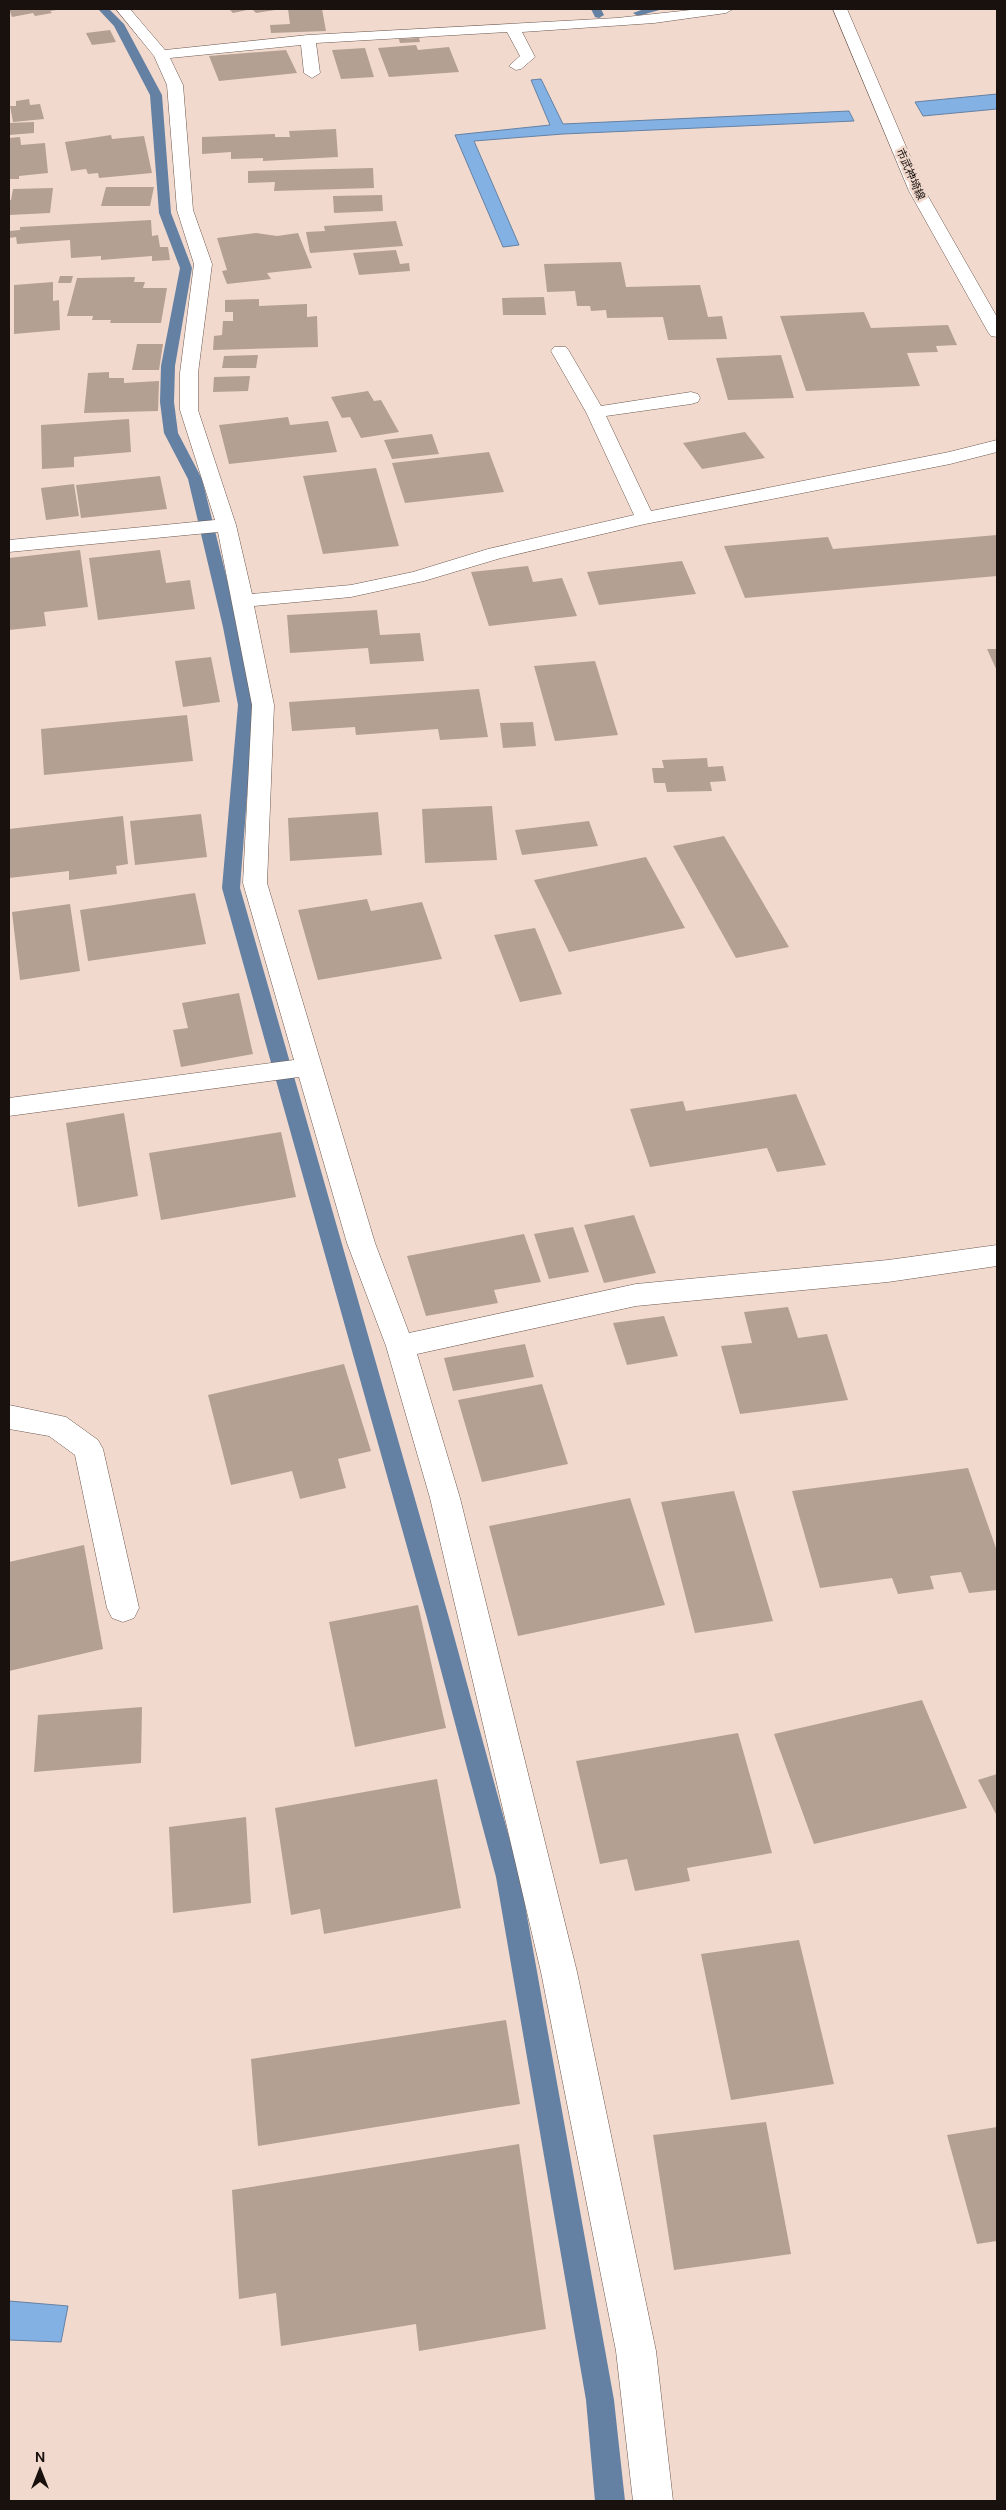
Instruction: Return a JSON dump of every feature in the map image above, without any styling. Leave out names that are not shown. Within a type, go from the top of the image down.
[{"type":"street","points":[[123,9],[161,55],[175,85],[185,210],[203,264],[188,373],[189,410],[226,525],[263,704],[255,883],[361,1243],[400,1346],[445,1498],[559,1972],[636,2351],[653,2501]]},
{"type":"street","points":[[161,55],[465,22],[512,27],[619,15],[694,15],[726,9]]},
{"type":"street","name":"市武神埼線","points":[[840,9],[916,191],[997,332]]},
{"type":"street","points":[[512,27],[528,57],[516,66]]},
{"type":"street","points":[[308,38],[312,73]]},
{"type":"street","points":[[560,350],[595,412],[645,518]]},
{"type":"street","points":[[595,412],[691,398]]},
{"type":"street","points":[[243,601],[350,591],[417,577],[495,553],[645,518],[950,458],[997,446]]},
{"type":"street","points":[[9,546],[226,525]]},
{"type":"street","points":[[9,1107],[309,1067]]},
{"type":"street","points":[[400,1346],[636,1295],[888,1271],[997,1255]]},
{"type":"street","points":[[9,1417],[56,1425],[88,1449],[124,1608]]},
{"type":"water","points":[[541,79],[563,124],[849,111],[854,121],[563,134],[474,141],[519,245],[503,247],[455,135],[550,125],[531,80]]},
{"type":"water","points":[[997,94],[997,109],[923,116],[915,102]]},
{"type":"water","points":[[9,2301],[68,2306],[61,2342],[9,2340]]},
{"type":"building","points":[[9,9],[57,10],[50,11],[52,13],[35,16],[33,13],[12,17]]},
{"type":"building","points":[[229,9],[252,9],[233,13]]},
{"type":"building","points":[[252,9],[275,9],[275,10],[256,13]]},
{"type":"building","points":[[288,9],[322,9],[326,31],[271,33],[270,25],[290,24]]},
{"type":"building","points":[[110,30],[116,42],[92,45],[86,33]]},
{"type":"building","points":[[419,38],[420,42],[400,43],[399,39]]},
{"type":"building","points":[[416,45],[418,50],[449,47],[459,72],[389,77],[378,48]]},
{"type":"building","points":[[365,48],[374,77],[341,79],[332,50]]},
{"type":"building","points":[[286,50],[297,73],[219,81],[209,56]]},
{"type":"building","points":[[29,99],[30,105],[40,104],[44,119],[13,122],[10,106],[16,106],[16,101]]},
{"type":"building","points":[[34,122],[34,133],[9,135],[9,123]]},
{"type":"building","points":[[336,129],[338,157],[263,161],[263,158],[231,159],[231,152],[202,154],[202,137],[275,134],[275,137],[290,137],[289,131]]},
{"type":"building","points":[[111,135],[112,139],[144,136],[152,173],[99,178],[98,173],[88,174],[86,169],[71,171],[65,142]]},
{"type":"building","points":[[20,137],[21,145],[45,143],[48,173],[19,176],[19,179],[9,179],[9,138]]},
{"type":"building","points":[[373,168],[374,188],[274,191],[275,182],[248,183],[248,171]]},
{"type":"building","points":[[106,187],[154,187],[150,206],[101,206]]},
{"type":"building","points":[[53,188],[50,213],[9,215],[9,200],[11,200],[13,189]]},
{"type":"building","points":[[382,195],[383,211],[334,213],[333,196]]},
{"type":"building","points":[[151,220],[152,236],[158,235],[160,247],[168,247],[170,260],[152,261],[152,256],[101,260],[101,256],[71,258],[70,240],[17,244],[16,237],[9,238],[9,231],[20,230],[20,227]]},
{"type":"building","points":[[396,221],[403,246],[310,253],[306,232],[325,231],[324,226]]},
{"type":"building","points":[[256,233],[277,236],[298,233],[312,268],[267,273],[271,279],[227,284],[222,271],[227,270],[217,238]]},
{"type":"building","points":[[396,250],[400,264],[409,263],[410,271],[359,275],[353,253]]},
{"type":"building","points":[[621,262],[626,287],[700,285],[708,317],[722,316],[727,339],[668,340],[663,317],[607,318],[606,310],[591,311],[590,306],[577,306],[575,291],[547,292],[544,264]]},
{"type":"building","points":[[60,276],[73,276],[71,283],[58,283]]},
{"type":"building","points":[[135,277],[134,282],[145,282],[143,288],[167,288],[161,323],[110,323],[111,320],[92,320],[93,316],[67,316],[77,278]]},
{"type":"building","points":[[53,282],[53,301],[59,300],[60,330],[14,334],[14,285]]},
{"type":"building","points":[[544,297],[546,315],[503,315],[502,298]]},
{"type":"building","points":[[259,299],[259,306],[307,304],[307,317],[317,316],[318,347],[213,350],[214,336],[222,335],[223,321],[233,321],[233,312],[225,312],[225,300]]},
{"type":"building","points":[[864,312],[871,328],[948,325],[957,345],[936,346],[938,352],[907,353],[920,386],[806,391],[780,316]]},
{"type":"building","points":[[137,344],[163,344],[159,370],[132,370]]},
{"type":"building","points":[[258,355],[256,368],[222,368],[224,356]]},
{"type":"building","points":[[781,355],[794,398],[728,400],[716,358]]},
{"type":"building","points":[[109,372],[109,378],[124,378],[124,383],[159,381],[158,411],[84,413],[88,373]]},
{"type":"building","points":[[250,376],[248,391],[213,392],[214,377]]},
{"type":"building","points":[[368,391],[374,401],[381,400],[399,432],[361,438],[350,417],[342,418],[331,397]]},
{"type":"building","points":[[288,417],[290,425],[328,421],[337,452],[229,464],[219,425]]},
{"type":"building","points":[[129,419],[131,452],[74,457],[74,467],[42,469],[41,425]]},
{"type":"building","points":[[745,432],[765,458],[702,469],[683,443]]},
{"type":"building","points":[[432,434],[439,454],[392,459],[384,440]]},
{"type":"building","points":[[489,452],[504,492],[405,503],[392,463]]},
{"type":"building","points":[[376,468],[399,546],[323,554],[303,476]]},
{"type":"building","points":[[160,476],[167,509],[81,518],[76,485]]},
{"type":"building","points":[[74,484],[79,516],[46,520],[41,488]]},
{"type":"building","points":[[997,535],[997,576],[745,598],[724,546],[828,537],[833,549]]},
{"type":"building","points":[[80,550],[88,607],[44,612],[46,626],[9,630],[9,558]]},
{"type":"building","points":[[160,550],[166,583],[190,580],[195,609],[98,620],[89,558]]},
{"type":"building","points":[[682,561],[696,594],[599,605],[587,572]]},
{"type":"building","points":[[528,566],[533,582],[562,578],[577,616],[489,626],[471,572]]},
{"type":"building","points":[[377,610],[380,635],[420,633],[424,661],[370,664],[368,648],[290,653],[287,615]]},
{"type":"building","points":[[987,649],[997,649],[997,671]]},
{"type":"building","points":[[211,657],[220,702],[183,707],[175,661]]},
{"type":"building","points":[[595,661],[618,735],[555,741],[534,666]]},
{"type":"building","points":[[479,689],[488,737],[440,740],[438,729],[356,735],[355,727],[292,731],[289,702]]},
{"type":"building","points":[[187,715],[193,761],[44,775],[41,729]]},
{"type":"building","points":[[533,722],[536,746],[503,748],[500,723]]},
{"type":"building","points":[[707,758],[708,767],[723,766],[726,781],[710,782],[712,791],[667,792],[665,783],[654,783],[652,768],[664,768],[662,760]]},
{"type":"building","points":[[492,806],[497,860],[425,863],[422,809]]},
{"type":"building","points":[[378,812],[382,855],[290,861],[288,818]]},
{"type":"building","points":[[201,814],[207,857],[135,865],[130,821]]},
{"type":"building","points":[[123,816],[128,864],[116,866],[117,874],[69,880],[69,871],[9,878],[9,829]]},
{"type":"building","points":[[589,821],[598,846],[522,855],[515,830]]},
{"type":"building","points":[[724,836],[789,947],[736,958],[673,846]]},
{"type":"building","points":[[646,857],[685,928],[569,952],[534,880]]},
{"type":"building","points":[[195,893],[206,944],[88,961],[80,910]]},
{"type":"building","points":[[367,899],[371,911],[422,902],[442,959],[318,980],[298,910]]},
{"type":"building","points":[[70,904],[80,971],[20,980],[12,912]]},
{"type":"building","points":[[535,928],[562,994],[520,1002],[494,935]]},
{"type":"building","points":[[239,993],[253,1054],[181,1067],[173,1030],[188,1028],[182,1003]]},
{"type":"building","points":[[796,1094],[826,1165],[777,1172],[767,1148],[650,1167],[630,1109],[683,1101],[686,1111]]},
{"type":"building","points":[[124,1113],[138,1196],[78,1207],[66,1123]]},
{"type":"building","points":[[281,1132],[296,1197],[161,1220],[149,1153]]},
{"type":"building","points":[[634,1215],[656,1273],[604,1283],[584,1225]]},
{"type":"building","points":[[573,1227],[589,1272],[549,1279],[534,1234]]},
{"type":"building","points":[[524,1234],[541,1282],[494,1290],[498,1303],[426,1316],[407,1256]]},
{"type":"building","points":[[788,1307],[798,1338],[827,1334],[848,1400],[740,1414],[721,1346],[752,1343],[744,1312]]},
{"type":"building","points":[[664,1316],[678,1356],[627,1365],[613,1323]]},
{"type":"building","points":[[525,1344],[534,1377],[453,1391],[444,1358]]},
{"type":"building","points":[[344,1364],[371,1451],[338,1459],[346,1488],[300,1499],[292,1471],[231,1485],[208,1395]]},
{"type":"building","points":[[542,1384],[568,1464],[482,1482],[458,1400]]},
{"type":"building","points":[[968,1468],[997,1551],[997,1590],[969,1593],[961,1572],[930,1576],[934,1589],[898,1594],[892,1578],[820,1588],[792,1491]]},
{"type":"building","points":[[734,1491],[773,1621],[695,1633],[661,1502]]},
{"type":"building","points":[[630,1498],[665,1605],[518,1636],[489,1526]]},
{"type":"building","points":[[84,1545],[103,1649],[9,1671],[9,1562]]},
{"type":"building","points":[[418,1605],[446,1728],[355,1747],[329,1622]]},
{"type":"building","points":[[922,1700],[967,1808],[814,1844],[774,1734]]},
{"type":"building","points":[[142,1707],[141,1763],[34,1772],[38,1715]]},
{"type":"building","points":[[738,1733],[772,1853],[687,1868],[690,1881],[635,1891],[627,1859],[600,1864],[576,1761]]},
{"type":"building","points":[[997,1774],[997,1816],[978,1780]]},
{"type":"building","points":[[437,1779],[461,1908],[324,1934],[320,1909],[291,1915],[275,1808]]},
{"type":"building","points":[[246,1817],[251,1903],[173,1913],[169,1827]]},
{"type":"building","points":[[799,1940],[834,2084],[731,2100],[701,1954]]},
{"type":"building","points":[[506,2020],[520,2104],[258,2146],[251,2059]]},
{"type":"building","points":[[766,2122],[791,2254],[674,2270],[653,2135]]},
{"type":"building","points":[[997,2127],[997,2241],[977,2244],[947,2135]]},
{"type":"building","points":[[519,2144],[546,2329],[419,2351],[416,2324],[281,2346],[276,2293],[239,2299],[232,2190]]},
{"type":"waterway","points":[[103,9],[119,24],[156,95],[165,213],[186,268],[168,366],[167,402],[171,433],[195,479],[231,627],[246,705],[231,888],[438,1618],[508,1877],[600,2400],[610,2501]]},
{"type":"waterway","points":[[596,9],[599,15]]},
{"type":"waterway","points":[[638,13],[658,9]]}]
